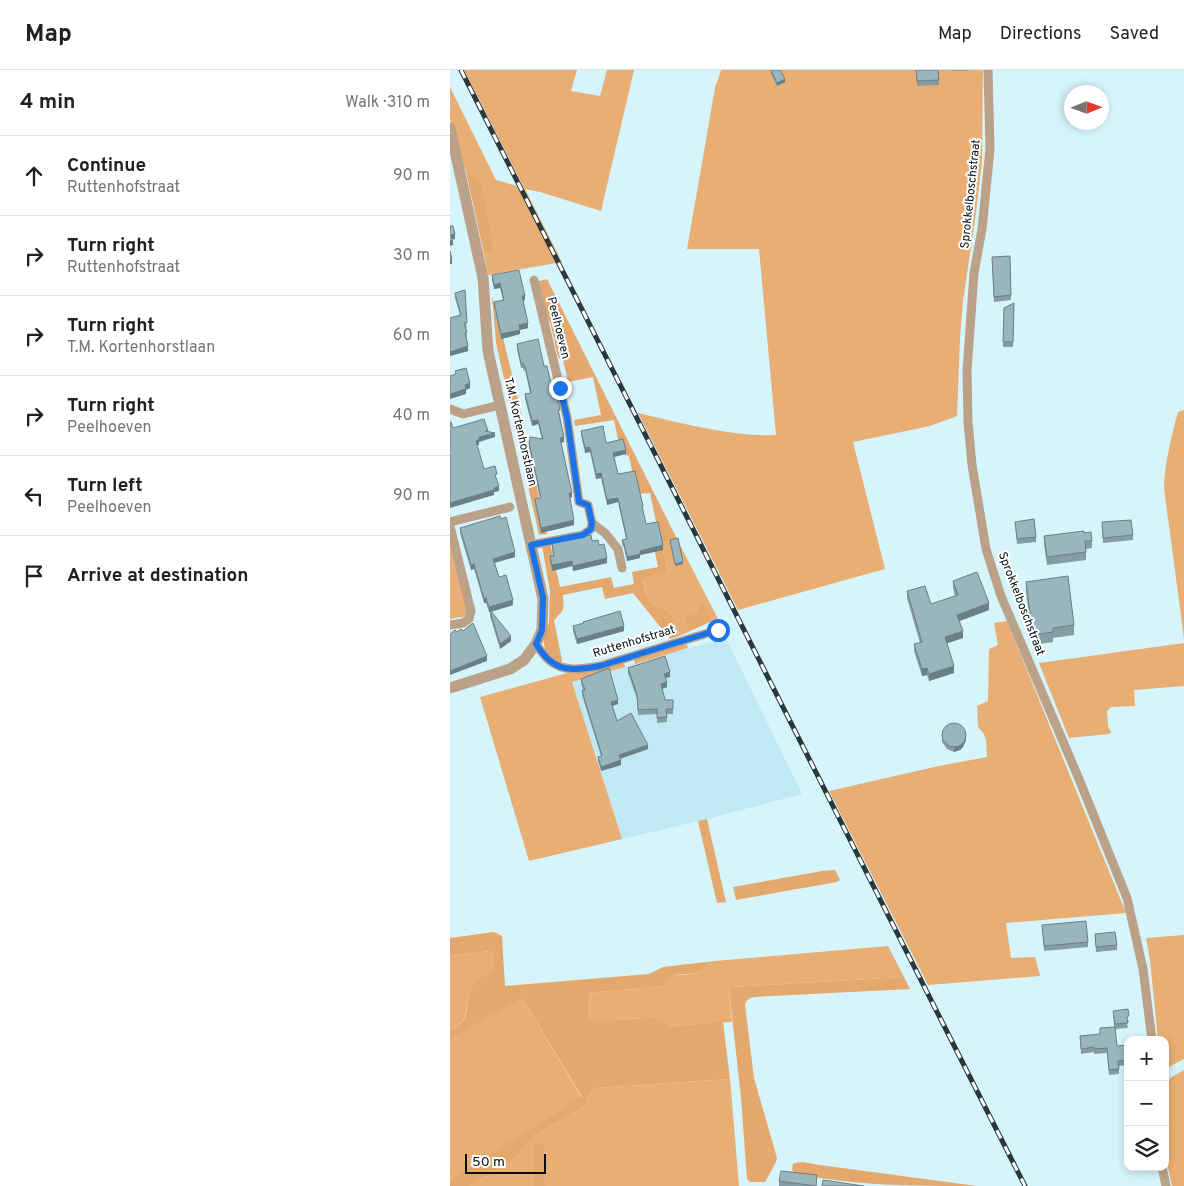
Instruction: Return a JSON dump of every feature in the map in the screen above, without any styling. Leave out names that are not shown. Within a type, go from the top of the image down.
[{"type":"street","name":"Sprokkelboschstraat","points":[[988,70],[990,149],[982,229],[974,273],[967,370],[968,422],[972,465],[986,548],[1001,596],[1079,778],[1127,898],[1142,969],[1151,1036]]},
{"type":"street","name":"T.M. Kortenhorstlaan","points":[[450,128],[483,278],[488,351],[543,598],[542,630],[536,644],[524,660],[510,669],[450,688]]},
{"type":"street","name":"Peelhoeven","points":[[534,280],[567,417],[579,502],[588,505],[592,523],[605,533],[618,549],[622,568]]},
{"type":"street","points":[[450,409],[463,414],[500,404]]},
{"type":"street","points":[[450,625],[463,623],[469,619],[471,610],[450,524],[510,507]]},
{"type":"street","points":[[531,545],[583,535],[591,529],[592,523]]},
{"type":"street","name":"Ruttenhofstraat","points":[[536,644],[549,660],[558,667],[580,670],[600,666],[718,630]]},
{"type":"street","points":[[1163,1171],[1166,1186]]},
{"type":"shaded area","points":[[464,70],[577,70],[571,91],[600,96],[607,70],[634,70],[601,211],[525,189],[562,262],[488,275],[484,254],[493,253],[476,178],[466,172],[450,119],[450,87],[496,180],[524,188]]},
{"type":"shaded area","points":[[721,70],[983,70],[982,161],[963,301],[957,416],[930,426],[853,442],[885,569],[738,610],[638,413],[725,432],[776,435],[759,249],[687,249],[715,88]]},
{"type":"shaded area","points":[[466,172],[476,178],[481,185],[491,232],[493,253],[484,254]]},
{"type":"shaded area","points":[[547,279],[677,539],[661,542],[668,572],[643,579],[648,598],[654,604],[671,613],[679,636],[670,639],[633,593],[605,599],[602,587],[563,595],[563,609],[554,620],[561,663],[546,654],[544,644],[544,636],[549,622],[550,592],[542,545],[550,543],[560,587],[611,577],[614,588],[634,584],[632,572],[658,567],[651,533],[658,531],[650,493],[637,494],[629,456],[621,454],[614,420],[575,426],[574,420],[601,415],[593,377],[568,382],[563,360],[558,357],[550,322],[546,321],[536,282]]},
{"type":"shaded area","points":[[492,296],[518,399],[547,534],[539,535],[496,343]]},
{"type":"shaded area","points":[[1184,410],[1184,638],[1164,488],[1167,459],[1173,431],[1178,412]]},
{"type":"shaded area","points":[[450,525],[469,605],[467,616],[450,619]]},
{"type":"shaded area","points":[[677,539],[718,619],[712,621],[704,606],[685,620],[688,632],[679,636],[671,613],[650,601],[643,578],[668,572],[661,542]]},
{"type":"shaded area","points":[[701,605],[704,605],[712,621],[688,632],[685,620],[697,612]]},
{"type":"shaded area","points":[[1007,621],[1126,913],[1006,923],[1011,958],[1035,957],[1040,976],[928,985],[829,791],[987,757],[986,740],[978,727],[977,706],[988,701],[989,649],[998,645],[994,623]]},
{"type":"shaded area","points":[[726,638],[802,794],[622,839],[572,681]]},
{"type":"shaded area","points":[[686,642],[688,648],[635,664],[633,655]]},
{"type":"shaded area","points":[[1184,643],[1184,686],[1134,690],[1135,706],[1111,707],[1107,711],[1108,726],[1111,732],[1109,734],[1069,738],[1039,663]]},
{"type":"shaded area","points":[[622,658],[625,667],[572,682],[622,839],[529,861],[480,697]]},
{"type":"shaded area","points":[[707,819],[726,902],[717,903],[698,821]]},
{"type":"shaded area","points":[[835,870],[840,880],[837,882],[736,900],[733,887]]},
{"type":"shaded area","points":[[494,932],[502,936],[505,986],[649,974],[663,967],[715,961],[698,972],[670,978],[665,986],[589,993],[590,1021],[649,1018],[660,1020],[669,1026],[723,1022],[730,1079],[595,1088],[583,1108],[538,1133],[527,1143],[518,1157],[470,1186],[450,1186],[450,1179],[582,1097],[523,1000],[520,999],[450,1040],[450,1031],[465,1016],[472,986],[479,978],[494,969],[494,958],[490,951],[450,956],[450,938]]},
{"type":"shaded area","points":[[1184,935],[1184,1059],[1169,1067],[1169,1036],[1158,1036],[1146,938]]},
{"type":"shaded area","points":[[888,946],[904,977],[731,987],[729,990],[732,1022],[668,1026],[662,1022],[643,1019],[590,1022],[589,993],[664,986],[673,976],[698,972],[715,961]]},
{"type":"shaded area","points":[[490,951],[494,958],[494,969],[474,983],[469,993],[465,1016],[462,1022],[450,1031],[450,956]]},
{"type":"shaded area","points":[[904,977],[910,989],[754,997],[747,1001],[745,1005],[754,1078],[777,1158],[765,1182],[750,1182],[747,1179],[741,1097],[729,990],[731,987]]},
{"type":"shaded area","points":[[520,998],[582,1098],[450,1179],[450,1040]]},
{"type":"shaded area","points":[[1184,1070],[1184,1186],[1172,1186],[1169,1173],[1169,1079]]},
{"type":"shaded area","points":[[730,1079],[739,1186],[545,1186],[544,1142],[532,1143],[533,1186],[470,1186],[518,1157],[527,1143],[538,1133],[583,1108],[595,1088]]},
{"type":"shaded area","points":[[544,1142],[545,1186],[533,1186],[532,1143]]},
{"type":"shaded area","points":[[803,1162],[977,1186],[861,1183],[794,1173],[792,1169],[793,1164]]},
{"type":"building","points":[[772,70],[780,70],[785,79],[777,83]]},
{"type":"building","points":[[916,70],[938,70],[939,80],[917,81]]},
{"type":"building","points":[[450,226],[453,226],[455,234],[451,235],[453,240],[450,241]]},
{"type":"building","points":[[1010,256],[1011,295],[994,297],[992,257]]},
{"type":"building","points":[[519,270],[525,296],[522,296],[528,323],[519,325],[520,330],[501,334],[494,302],[504,300],[500,283],[494,285],[492,275]]},
{"type":"building","points":[[465,290],[467,323],[464,323],[468,346],[450,352],[450,318],[461,315],[455,293]]},
{"type":"building","points":[[1014,303],[1013,342],[1003,342],[1004,308]]},
{"type":"building","points":[[538,339],[544,366],[547,366],[553,393],[556,392],[560,410],[558,410],[564,437],[560,438],[572,493],[569,493],[574,520],[541,528],[535,499],[541,498],[529,443],[530,437],[543,439],[538,420],[532,421],[525,394],[531,393],[525,366],[523,363],[521,364],[517,344]]},
{"type":"building","points":[[466,368],[470,383],[465,385],[466,389],[450,394],[450,376],[456,374],[455,371]]},
{"type":"building","points":[[484,419],[488,431],[485,431],[495,433],[479,437],[479,440],[476,441],[484,469],[495,466],[497,474],[495,475],[499,486],[494,488],[494,490],[450,503],[450,422],[453,428]]},
{"type":"building","points":[[603,426],[606,443],[623,439],[626,450],[613,453],[618,474],[635,471],[646,524],[658,522],[663,545],[640,551],[640,554],[627,557],[622,540],[627,539],[618,498],[607,500],[601,473],[596,474],[590,447],[585,448],[581,431]]},
{"type":"building","points":[[500,516],[501,519],[506,517],[515,552],[493,559],[499,577],[506,575],[513,600],[489,607],[486,598],[484,599],[474,564],[471,565],[460,528]]},
{"type":"building","points":[[1034,519],[1036,537],[1017,539],[1015,522]]},
{"type":"building","points":[[1131,520],[1133,535],[1103,538],[1102,522]]},
{"type":"building","points":[[1084,531],[1084,533],[1091,532],[1092,541],[1085,541],[1086,552],[1047,557],[1044,536]]},
{"type":"building","points":[[591,535],[592,541],[598,540],[599,545],[604,544],[607,558],[573,566],[572,561],[552,565],[550,556],[554,556],[552,543]]},
{"type":"building","points":[[678,538],[683,562],[675,564],[670,540]]},
{"type":"building","points":[[977,572],[989,603],[957,615],[963,631],[945,637],[954,666],[929,674],[927,668],[922,669],[914,644],[922,642],[907,591],[925,586],[931,604],[958,595],[953,581]]},
{"type":"building","points":[[1068,576],[1074,625],[1053,628],[1053,632],[1033,635],[1026,582]]},
{"type":"building","points":[[490,611],[511,636],[500,644]]},
{"type":"building","points":[[620,611],[624,626],[577,639],[573,626]]},
{"type":"building","points":[[473,623],[487,656],[450,671],[450,634],[455,630],[457,632],[461,629],[463,631]]},
{"type":"building","points":[[665,656],[670,672],[664,674],[667,682],[661,684],[665,700],[673,700],[673,709],[666,709],[667,717],[657,718],[657,709],[638,710],[637,694],[628,668]]},
{"type":"building","points":[[609,668],[618,700],[611,702],[617,721],[631,713],[648,745],[619,755],[621,760],[601,767],[598,757],[602,756],[582,691],[585,690],[581,679]]},
{"type":"building","points":[[954,723],[962,727],[966,735],[962,743],[954,747],[946,743],[942,735],[946,727]]},
{"type":"building","points":[[1086,921],[1088,942],[1044,946],[1042,925]]},
{"type":"building","points":[[1115,932],[1117,945],[1096,947],[1095,934]]},
{"type":"building","points":[[1128,1009],[1128,1023],[1115,1024],[1113,1011]]},
{"type":"building","points":[[1115,1027],[1117,1046],[1124,1045],[1124,1060],[1118,1061],[1119,1069],[1109,1070],[1107,1048],[1081,1049],[1080,1036],[1100,1034],[1100,1028]]},
{"type":"building","points":[[781,1171],[817,1175],[816,1186],[779,1181]]},
{"type":"building","points":[[823,1180],[864,1186],[822,1186]]},
{"type":"railway","points":[[461,70],[1025,1186]]},
{"type":"route","points":[[560,388],[567,417],[579,502],[588,505],[592,523],[591,529],[583,535],[531,545],[543,598],[542,630],[536,644],[549,660],[558,667],[580,670],[600,666],[718,630]]}]
